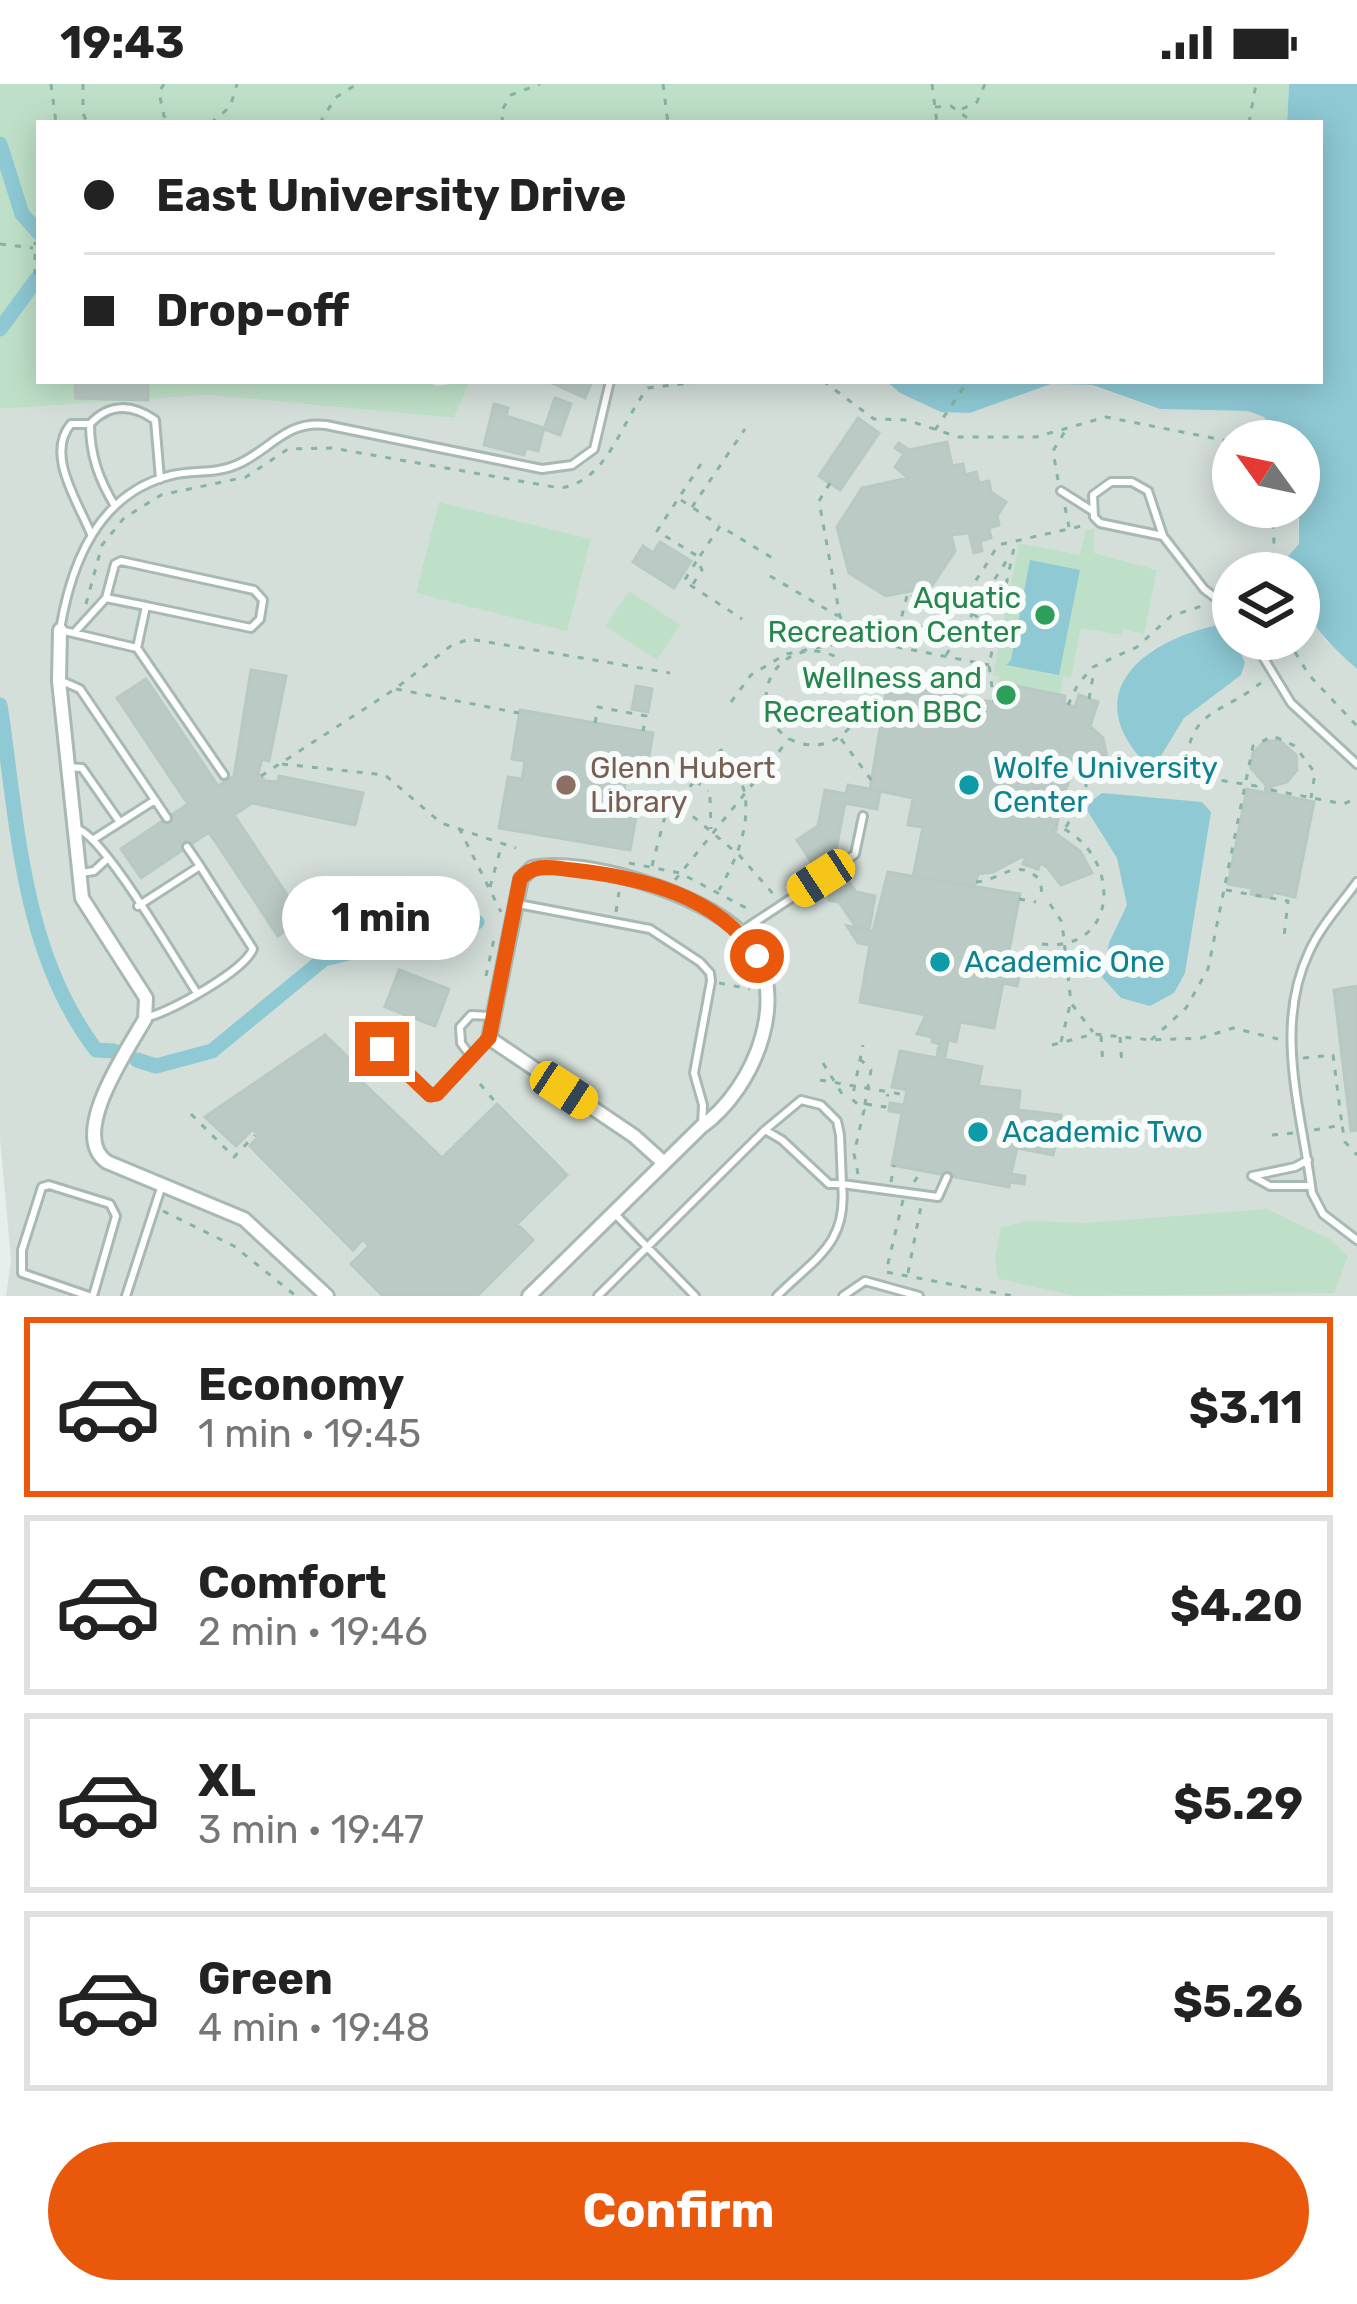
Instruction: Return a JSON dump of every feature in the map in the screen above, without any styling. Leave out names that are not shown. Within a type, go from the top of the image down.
[{"type":"street","points":[[67,632],[59,681],[82,898],[146,998],[145,1018],[94,1123],[94,1149],[107,1162],[244,1219],[327,1296]]},
{"type":"street","points":[[529,1296],[701,1127],[725,1110],[747,1078],[764,1028],[767,983],[757,956],[740,932],[649,881],[541,866],[525,873],[514,903],[489,1038],[634,1136],[664,1163]]},
{"type":"lane","points":[[67,632],[70,583],[91,534],[115,506],[141,487],[238,465],[285,431],[311,423],[520,467],[572,465],[594,449],[609,384]]},
{"type":"lane","points":[[115,506],[98,480],[91,424],[103,410],[126,407],[154,420],[160,479]]},
{"type":"lane","points":[[91,424],[71,424],[60,436],[59,455],[91,534]]},
{"type":"lane","points":[[1091,510],[1093,495],[1104,485],[1132,482],[1152,498],[1163,536],[1212,594]]},
{"type":"lane","points":[[1061,491],[1091,510],[1100,523],[1163,536]]},
{"type":"lane","points":[[67,632],[106,598],[112,569],[121,561],[254,590],[263,600],[260,619],[251,628],[106,598]]},
{"type":"lane","points":[[137,648],[146,606]]},
{"type":"lane","points":[[67,632],[137,648],[224,775]]},
{"type":"lane","points":[[1263,660],[1292,703],[1357,764]]},
{"type":"lane","points":[[59,681],[69,680],[80,689],[167,818]]},
{"type":"lane","points":[[67,766],[82,768],[119,821]]},
{"type":"lane","points":[[94,839],[154,800]]},
{"type":"lane","points":[[838,867],[855,854],[863,816]]},
{"type":"lane","points":[[73,829],[83,829],[94,839],[196,993]]},
{"type":"lane","points":[[145,1018],[168,1011],[248,958],[253,949],[187,847]]},
{"type":"lane","points":[[78,873],[94,871],[108,858]]},
{"type":"lane","points":[[139,906],[200,866]]},
{"type":"lane","points":[[740,932],[821,878]]},
{"type":"lane","points":[[1357,882],[1310,947],[1291,1004],[1290,1040],[1311,1186],[1323,1214],[1357,1240]]},
{"type":"lane","points":[[514,903],[650,929],[700,962],[711,981],[694,1073],[703,1105],[701,1127]]},
{"type":"lane","points":[[472,1059],[461,1042],[460,1027],[471,1016],[494,1017]]},
{"type":"lane","points":[[382,1049],[430,1095],[437,1094],[489,1038]]},
{"type":"lane","points":[[598,1296],[791,1105],[802,1100],[821,1105],[837,1121],[844,1212],[839,1231],[777,1296]]},
{"type":"lane","points":[[765,1130],[829,1184],[938,1197],[947,1177]]},
{"type":"lane","points":[[1308,1160],[1252,1176],[1270,1186],[1311,1186]]},
{"type":"lane","points":[[126,1296],[162,1184]]},
{"type":"lane","points":[[49,1185],[114,1209],[116,1216],[91,1296],[22,1274],[22,1250],[43,1187],[49,1185]]},
{"type":"lane","points":[[614,1213],[695,1296]]},
{"type":"lane","points":[[843,1296],[865,1281],[919,1296]]},
{"type":"path","points":[[51,84],[56,120]]},
{"type":"path","points":[[83,84],[86,120]]},
{"type":"path","points":[[164,84],[159,92],[169,120]]},
{"type":"path","points":[[215,120],[230,107],[237,84]]},
{"type":"path","points":[[322,120],[334,98],[357,84]]},
{"type":"path","points":[[502,120],[501,112],[511,95],[540,84]]},
{"type":"path","points":[[663,84],[668,120]]},
{"type":"path","points":[[932,84],[937,120]]},
{"type":"path","points":[[961,110],[977,102],[986,84]]},
{"type":"path","points":[[1250,120],[1256,84]]},
{"type":"path","points":[[935,107],[951,106],[971,120]]},
{"type":"path","points":[[0,244],[36,246]]},
{"type":"path","points":[[87,604],[101,544],[124,518],[160,495],[246,477],[288,449],[332,448],[571,487],[592,476],[648,388],[682,384]]},
{"type":"path","points":[[827,384],[874,419],[907,420],[958,436],[1018,438],[1106,417],[1212,438]]},
{"type":"path","points":[[934,431],[966,384]]},
{"type":"path","points":[[1069,426],[1053,451],[1070,529]]},
{"type":"path","points":[[692,507],[745,429]]},
{"type":"path","points":[[698,558],[657,531],[700,464]]},
{"type":"path","points":[[830,483],[819,501],[840,617]]},
{"type":"path","points":[[679,499],[779,562]]},
{"type":"path","points":[[731,703],[751,675],[786,654],[937,620],[976,582],[998,545],[1100,523]]},
{"type":"path","points":[[720,526],[684,581],[742,619]]},
{"type":"path","points":[[994,702],[989,665],[1015,541]]},
{"type":"path","points":[[945,656],[1012,552]]},
{"type":"path","points":[[770,576],[860,631],[861,640]]},
{"type":"path","points":[[898,631],[908,592],[937,620]]},
{"type":"path","points":[[1068,705],[1078,684],[1094,667],[1137,647],[1171,616],[1212,605]]},
{"type":"path","points":[[972,613],[996,630]]},
{"type":"path","points":[[261,776],[452,645],[470,639],[670,673]]},
{"type":"path","points":[[861,640],[989,665]]},
{"type":"path","points":[[801,651],[827,653],[841,660],[858,683],[858,713],[840,737],[815,746],[789,739],[770,716],[768,686],[774,672],[801,651]]},
{"type":"path","points":[[1300,660],[1357,726]]},
{"type":"path","points":[[1089,698],[1094,667]]},
{"type":"path","points":[[1186,775],[1186,746],[1197,725],[1221,704],[1252,691],[1271,674]]},
{"type":"path","points":[[394,689],[519,713]]},
{"type":"path","points":[[595,723],[598,707],[646,716],[643,731]]},
{"type":"path","points":[[840,737],[872,781]]},
{"type":"path","points":[[1150,1040],[1186,1008],[1208,969],[1253,746],[1265,738],[1281,737],[1295,746],[1315,772],[1311,798]]},
{"type":"path","points":[[674,881],[789,739]]},
{"type":"path","points":[[652,866],[665,816],[721,750],[745,790],[739,855],[718,892]]},
{"type":"path","points":[[280,764],[386,775],[441,823],[516,848]]},
{"type":"path","points":[[1073,769],[1136,779],[1186,775],[1256,786],[1259,781]]},
{"type":"path","points":[[1065,829],[1086,792],[1086,771]]},
{"type":"path","points":[[696,781],[709,794],[711,831]]},
{"type":"path","points":[[1271,790],[1344,804],[1357,797]]},
{"type":"path","points":[[624,791],[677,803],[739,855],[775,896]]},
{"type":"path","points":[[1042,944],[1064,946],[1080,939],[1094,925],[1105,890],[1095,855],[1079,837],[1057,825]]},
{"type":"path","points":[[458,828],[502,912]]},
{"type":"path","points":[[489,888],[502,843]]},
{"type":"path","points":[[976,882],[1015,867],[1029,869],[1040,880],[1043,900]]},
{"type":"path","points":[[616,920],[619,887]]},
{"type":"path","points":[[1224,890],[1288,902],[1284,937]]},
{"type":"path","points":[[1019,898],[1036,902]]},
{"type":"path","points":[[1050,904],[1059,914],[1071,1003],[1061,1042]]},
{"type":"path","points":[[486,984],[497,931]]},
{"type":"path","points":[[711,981],[753,990]]},
{"type":"path","points":[[1071,1003],[1097,1034],[1103,1066]]},
{"type":"path","points":[[1052,1046],[1097,1034],[1150,1040],[1201,1038],[1233,1028],[1278,1039]]},
{"type":"path","points":[[1120,1037],[1122,1066]]},
{"type":"path","points":[[863,1045],[852,1099],[864,1107],[885,1108],[888,1092]]},
{"type":"path","points":[[1305,1059],[1336,1055],[1345,1142],[1357,1155]]},
{"type":"path","points":[[858,1184],[854,1154],[872,1070],[860,1059]]},
{"type":"path","points":[[823,1063],[844,1097]]},
{"type":"path","points":[[820,1080],[906,1095]]},
{"type":"path","points":[[480,1084],[497,1104]]},
{"type":"path","points":[[191,1114],[234,1157],[255,1135]]},
{"type":"path","points":[[1311,1130],[1342,1125]]},
{"type":"path","points":[[1272,1136],[1291,1134]]},
{"type":"path","points":[[890,1184],[894,1165]]},
{"type":"path","points":[[908,1275],[923,1172],[907,1193],[886,1271],[1013,1296]]},
{"type":"path","points":[[166,1212],[234,1246],[296,1296]]},
{"type":"shaded area","points":[[469,384],[890,384],[900,393],[970,413],[1051,384],[1090,385],[1160,409],[1248,411],[1264,417],[1212,420],[1212,528],[1299,528],[1299,544],[1292,552],[1212,552],[1212,660],[1320,660],[1320,632],[1357,669],[1357,1296],[6,1296],[11,1260],[0,1139],[0,409],[208,395],[454,418]]},
{"type":"green space","points":[[0,84],[1289,84],[1287,120],[36,120],[36,384],[469,384],[454,418],[208,395],[0,409]]},
{"type":"green space","points":[[439,502],[591,539],[567,631],[416,593]]},
{"type":"green space","points":[[1094,529],[1094,553],[1157,570],[1144,634],[1081,628],[1071,678],[1063,677],[1060,695],[998,683],[999,677],[993,675],[1019,543],[1080,555],[1086,530]]},
{"type":"green space","points":[[629,591],[680,625],[657,660],[605,626]]},
{"type":"green space","points":[[1267,1209],[1330,1239],[1348,1257],[1334,1293],[1076,1296],[998,1279],[995,1257],[1001,1227],[1028,1221],[1085,1223]]},
{"type":"water","points":[[1289,84],[1357,84],[1357,669],[1320,631],[1320,552],[1292,552],[1299,544],[1299,528],[1320,528],[1320,420],[1266,420],[1248,411],[1160,409],[1092,385],[1051,384],[1323,384],[1323,120],[1287,120]]},
{"type":"water","points":[[890,384],[1051,384],[970,413],[941,412]]},
{"type":"water","name":"Aquatic Recreation Center","points":[[1030,560],[1080,570],[1059,675],[1006,665],[1011,660]]},
{"type":"water","points":[[1212,627],[1212,660],[1244,660],[1241,675],[1184,718],[1159,759],[1143,761],[1125,735],[1117,712],[1120,690],[1147,655]]},
{"type":"water","points":[[1102,793],[1202,802],[1211,812],[1185,973],[1174,993],[1150,1006],[1121,998],[1102,977],[1109,943],[1127,905],[1117,858],[1087,810]]},
{"type":"building","points":[[75,384],[148,384],[148,400],[76,398]]},
{"type":"building","points":[[555,384],[591,384],[585,398]]},
{"type":"building","points":[[555,398],[571,404],[560,435],[544,429]]},
{"type":"building","points":[[494,404],[508,408],[506,416],[544,428],[538,451],[526,448],[524,455],[484,445]]},
{"type":"building","points":[[858,418],[879,433],[840,490],[819,476]]},
{"type":"building","points":[[947,442],[952,466],[963,464],[965,475],[976,472],[979,483],[989,481],[991,492],[1006,502],[997,516],[999,525],[989,528],[991,538],[980,541],[982,551],[974,553],[969,533],[951,535],[955,551],[931,587],[886,596],[849,573],[837,527],[862,488],[908,478],[895,467],[904,454],[895,448],[899,443],[909,450]]},
{"type":"building","points":[[660,542],[691,561],[674,588],[633,562],[643,546],[653,553]]},
{"type":"building","points":[[251,670],[286,676],[269,761],[262,759],[258,773],[265,781],[278,782],[279,776],[363,793],[355,825],[252,803],[234,815],[303,919],[278,936],[209,832],[141,878],[121,849],[188,804],[117,698],[146,679],[218,786],[234,776]]},
{"type":"building","name":"Wolfe University Center","points":[[888,682],[997,703],[1001,683],[1065,696],[1064,703],[1075,707],[1079,695],[1098,702],[1090,726],[1103,738],[1107,757],[1080,752],[1052,831],[1080,851],[1092,873],[1061,885],[1047,867],[1023,864],[1026,857],[1021,857],[993,872],[978,874],[975,886],[913,877],[923,827],[908,825],[913,798],[870,789]]},
{"type":"building","points":[[636,686],[652,689],[648,712],[632,709]]},
{"type":"building","name":"Glenn Hubert Library","points":[[520,710],[653,733],[645,779],[626,776],[622,803],[638,806],[630,850],[499,828],[508,777],[522,779],[525,761],[512,759]]},
{"type":"building","points":[[1279,740],[1296,755],[1297,770],[1287,782],[1272,786],[1270,793],[1314,802],[1295,897],[1272,892],[1271,898],[1251,894],[1252,888],[1228,884],[1247,789],[1265,793],[1266,785],[1251,768],[1253,753],[1264,742]]},
{"type":"building","points":[[848,785],[880,791],[877,809],[845,803],[834,860],[856,892],[875,896],[869,930],[856,927],[839,902],[829,900],[830,891],[797,840],[818,826],[825,790],[846,794]]},
{"type":"building","name":"Academic One","points":[[888,872],[1020,894],[1007,961],[1018,963],[1017,986],[1003,983],[994,1028],[960,1022],[956,1042],[948,1040],[946,1052],[938,1050],[940,1044],[932,1042],[933,1037],[917,1034],[926,1015],[860,1002],[870,945],[858,943],[847,926],[873,931]]},
{"type":"building","points":[[399,970],[449,989],[435,1026],[385,1007]]},
{"type":"building","points":[[1357,986],[1357,1130],[1351,1131],[1334,990]]},
{"type":"building","points":[[325,1035],[361,1070],[355,1075],[442,1158],[497,1104],[567,1175],[517,1224],[533,1240],[477,1296],[383,1296],[351,1264],[369,1246],[363,1239],[353,1250],[250,1146],[259,1136],[253,1129],[236,1146],[205,1117]]},
{"type":"building","name":"Academic Two","points":[[938,1050],[946,1052],[944,1059],[982,1067],[978,1086],[1020,1091],[1018,1110],[1061,1115],[1053,1155],[1017,1148],[1011,1174],[1025,1176],[1024,1184],[1010,1182],[1009,1187],[892,1165],[902,1113],[889,1111],[890,1103],[904,1105],[907,1090],[892,1087],[900,1051],[937,1058]]},
{"type":"waterway","points":[[0,144],[22,214],[36,230]]},
{"type":"waterway","points":[[0,329],[36,280]]},
{"type":"waterway","points":[[0,705],[37,928],[71,1012],[96,1050],[114,1051]]},
{"type":"waterway","points":[[137,1060],[156,1066],[212,1051],[324,959],[477,922]]},
{"type":"place","name":"Aquatic Recreation Center","points":[[1045,615]]},
{"type":"place","name":"Wellness and Recreation BBC","points":[[1006,695]]},
{"type":"place","name":"Glenn Hubert Library","points":[[566,785]]},
{"type":"place","name":"Wolfe University Center","points":[[969,785]]},
{"type":"place","name":"Academic One","points":[[940,962]]},
{"type":"place","name":"Academic Two","points":[[978,1132]]},
{"type":"route","points":[[382,1049],[430,1095],[437,1094],[472,1059],[489,1038],[520,879],[532,868],[649,881],[740,932],[757,956]]}]
